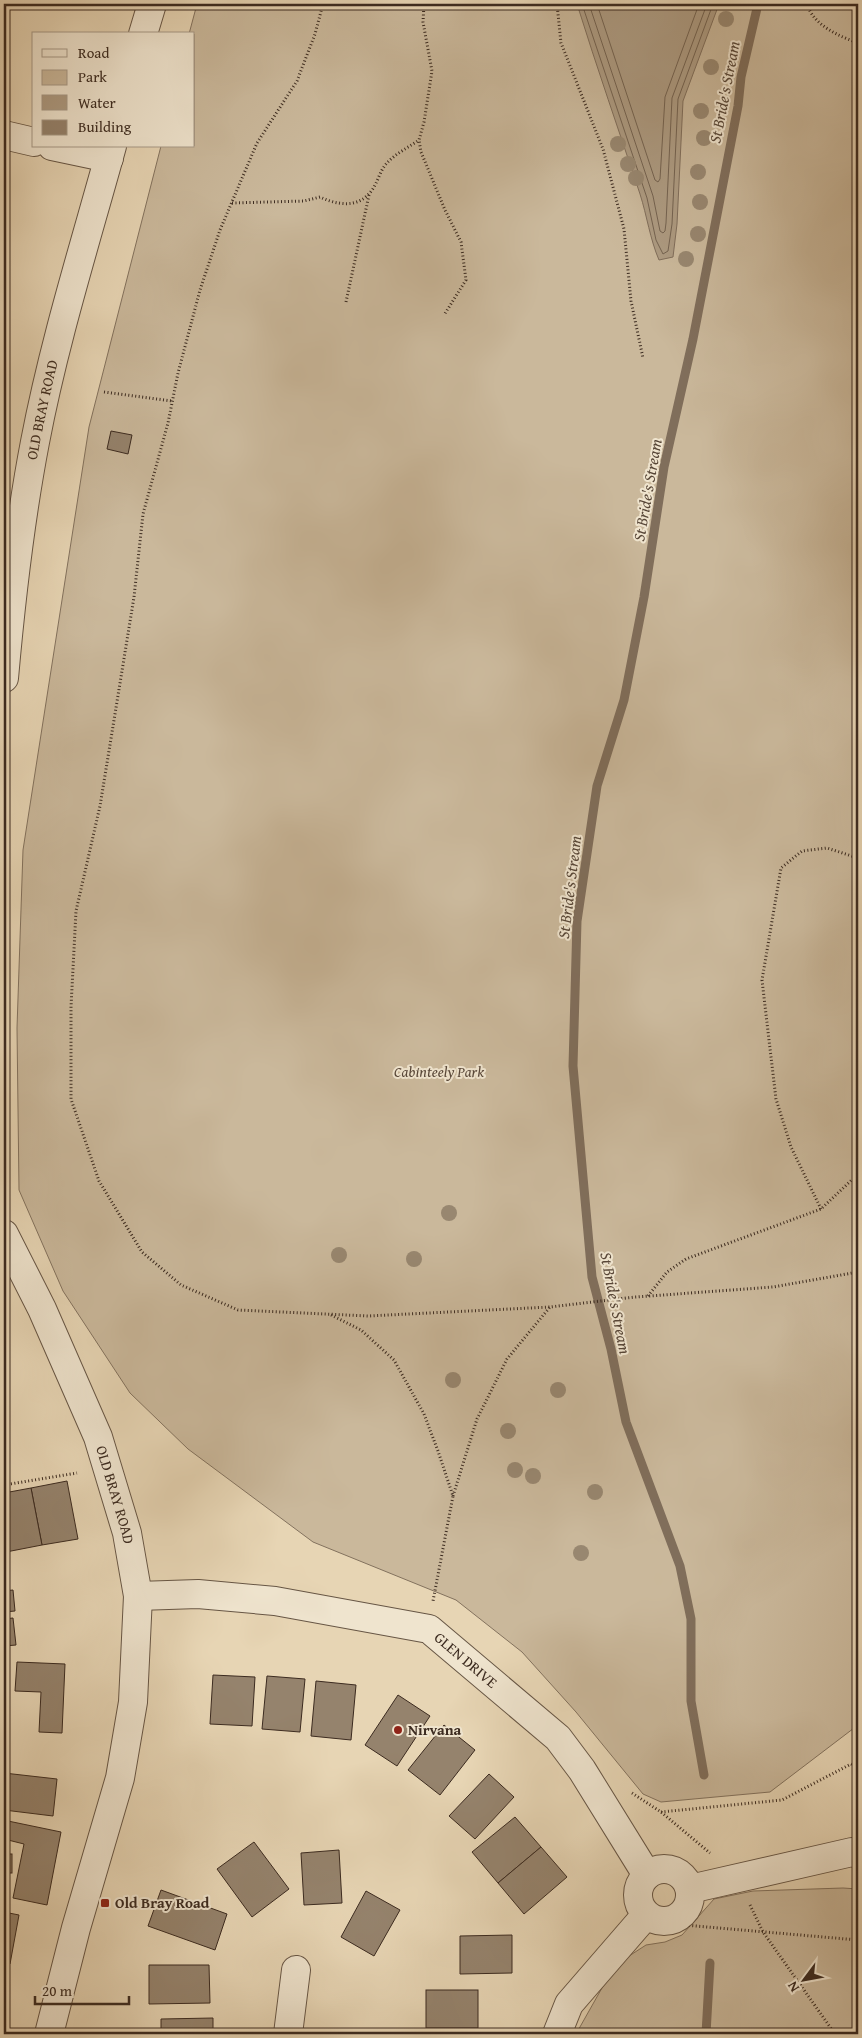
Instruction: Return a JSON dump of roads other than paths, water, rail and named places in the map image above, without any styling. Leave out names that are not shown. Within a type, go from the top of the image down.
[{"type":"street","points":[[144,32],[152,4]]},
{"type":"street","points":[[4,135],[32,142]]},
{"type":"street","points":[[72,148],[111,152]]},
{"type":"street","name":"OLD BRAY ROAD","points":[[4,678],[8,580],[35,442],[50,373],[111,152]]},
{"type":"street","name":"OLD BRAY ROAD","points":[[4,1234],[42,1309],[98,1437],[127,1533],[138,1596],[133,1702],[120,1778],[76,1928],[48,2034]]},
{"type":"street","name":"GLEN DRIVE","points":[[138,1596],[198,1594],[274,1601],[429,1629],[558,1738],[582,1770],[648,1875]]},
{"type":"street","points":[[690,1888],[852,1852],[858,1854]]},
{"type":"street","points":[[664,1869],[673,1870],[681,1874],[686,1881],[690,1888],[689,1905],[678,1918],[662,1922],[646,1915],[640,1908],[638,1890],[641,1882],[648,1875],[664,1869]]},
{"type":"street","points":[[557,2034],[569,2004],[646,1915]]},
{"type":"street","points":[[288,2034],[296,1970]]},
{"type":"water","points":[[577,4],[719,4],[683,101],[677,224],[673,257],[659,260],[640,194]]},
{"type":"waterway","name":"St Bride's Stream","points":[[704,1775],[691,1701],[691,1619],[680,1566],[626,1422],[611,1349],[592,1277],[573,1066],[577,921],[597,786],[624,700],[644,597],[664,467],[693,339],[738,106],[741,77],[758,4]]},
{"type":"waterway","name":"St Bride's Stream","points":[[706,2034],[710,1963]]},
{"type":"place","name":"Nirvana","points":[[398,1730]]},
{"type":"place","name":"Old Bray Road","points":[[105,1903]]},
{"type":"park label","name":"Cabinteely Park","points":[[439,1072]]}]
